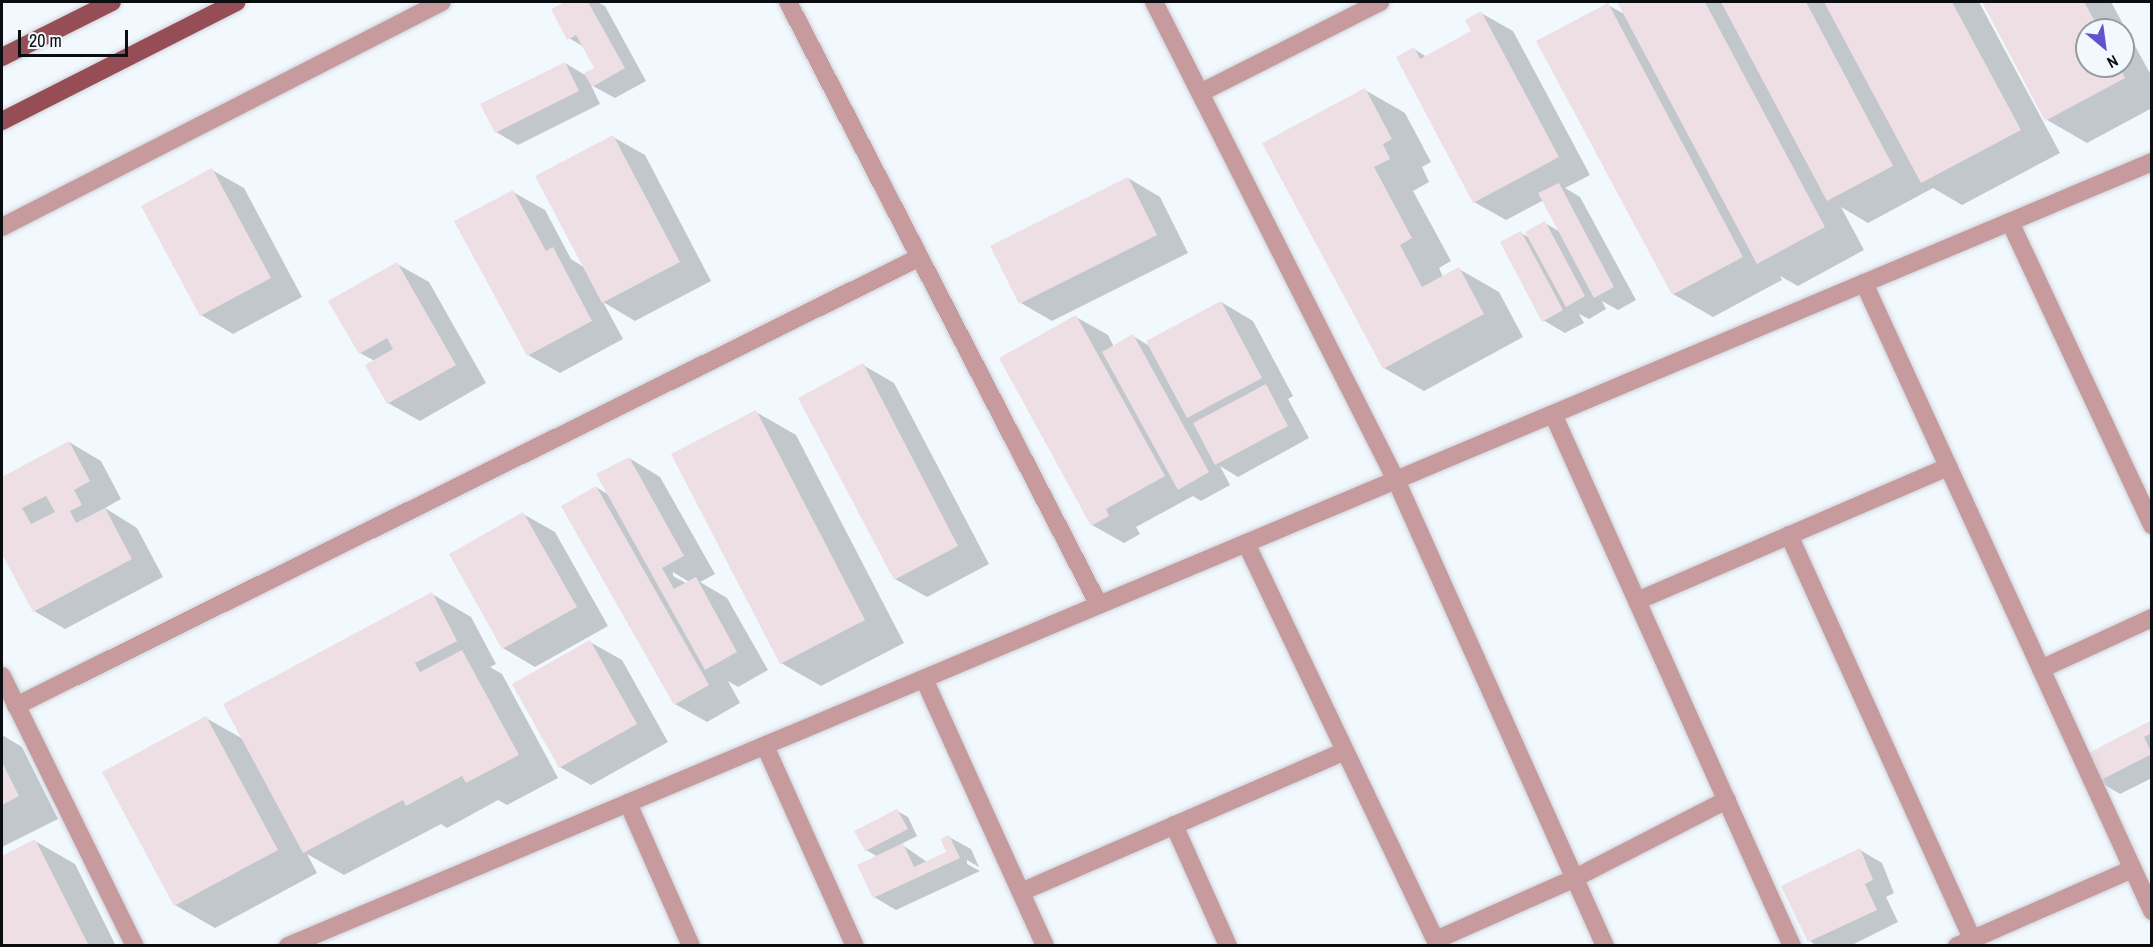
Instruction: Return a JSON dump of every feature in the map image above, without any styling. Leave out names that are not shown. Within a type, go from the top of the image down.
[{"type":"main road","points":[[2,57],[112,2]]},
{"type":"main road","points":[[2,121],[237,2]]},
{"type":"street","points":[[2,227],[442,2]]},
{"type":"street","points":[[788,2],[1099,605]]},
{"type":"street","points":[[1154,2],[1396,480],[1605,945]]},
{"type":"street","points":[[1200,93],[1380,2]]},
{"type":"street","points":[[300,943],[2151,162]]},
{"type":"street","points":[[2010,222],[2151,525]]},
{"type":"street","points":[[16,706],[920,257]]},
{"type":"street","points":[[1864,283],[2151,911]]},
{"type":"street","points":[[1553,414],[1792,945]]},
{"type":"street","points":[[1637,601],[1948,467]]},
{"type":"street","points":[[1789,535],[1964,942],[2132,869]]},
{"type":"street","points":[[1246,543],[1343,752],[1437,943],[1575,878],[1727,800]]},
{"type":"street","points":[[2041,669],[2151,618]]},
{"type":"street","points":[[2,676],[135,945]]},
{"type":"street","points":[[924,679],[1045,945]]},
{"type":"street","points":[[765,746],[855,945]]},
{"type":"street","points":[[1021,892],[1343,752]]},
{"type":"street","points":[[628,803],[691,945]]},
{"type":"street","points":[[1174,825],[1228,945]]},
{"type":"building","points":[[565,2],[588,2],[625,68],[592,87],[584,73],[594,68],[576,35],[567,40],[551,9]]},
{"type":"building","points":[[1617,2],[1705,2],[1825,227],[1757,264]]},
{"type":"building","points":[[1721,2],[1806,2],[1893,166],[1827,201]]},
{"type":"building","points":[[1824,2],[1952,2],[2021,130],[1921,183]]},
{"type":"building","points":[[1982,2],[2084,2],[2093,18],[2075,18],[2075,78],[2125,78],[2045,121]]},
{"type":"building","points":[[1608,3],[1743,257],[1672,295],[1536,41]]},
{"type":"building","points":[[1481,11],[1559,157],[1473,203],[1396,57],[1414,47],[1420,59],[1471,31],[1465,20]]},
{"type":"building","points":[[565,62],[579,91],[495,133],[480,104]]},
{"type":"building","points":[[1365,88],[1392,139],[1383,144],[1390,159],[1374,167],[1412,238],[1400,245],[1422,287],[1459,267],[1484,314],[1383,369],[1262,143]]},
{"type":"building","points":[[613,135],[680,262],[602,303],[535,176]]},
{"type":"building","points":[[212,168],[271,278],[200,316],[141,206]]},
{"type":"building","points":[[1128,177],[1157,235],[1019,304],[990,246]]},
{"type":"building","points":[[1559,183],[1614,287],[1594,298],[1538,193]]},
{"type":"building","points":[[513,190],[546,251],[553,247],[592,321],[527,356],[454,221]]},
{"type":"building","points":[[1545,221],[1585,296],[1566,307],[1525,232]]},
{"type":"building","points":[[1521,231],[1563,310],[1542,322],[1500,242]]},
{"type":"building","points":[[397,262],[456,365],[387,404],[365,365],[393,349],[387,338],[359,354],[328,301]]},
{"type":"building","points":[[1221,301],[1262,378],[1187,418],[1146,341]]},
{"type":"building","points":[[1076,315],[1165,476],[1106,509],[1109,516],[1091,526],[999,358]]},
{"type":"building","points":[[1133,334],[1209,472],[1178,490],[1102,352]]},
{"type":"building","points":[[863,363],[958,546],[894,580],[798,398]]},
{"type":"building","points":[[1266,384],[1288,426],[1215,465],[1193,423]]},
{"type":"building","points":[[756,410],[865,620],[780,664],[671,454]]},
{"type":"building","points":[[69,441],[90,481],[74,490],[82,505],[70,511],[76,523],[105,508],[132,559],[33,612],[2,554],[2,477]],"holes":[[[46,496],[55,512],[31,524],[22,508]]]},
{"type":"building","points":[[629,457],[684,556],[662,568],[674,589],[696,577],[737,652],[705,670],[596,474]]},
{"type":"building","points":[[596,486],[709,685],[674,705],[561,506]]},
{"type":"building","points":[[523,512],[577,607],[502,649],[449,554]]},
{"type":"building","points":[[432,592],[457,641],[415,663],[420,672],[462,650],[519,755],[466,783],[462,776],[406,806],[403,800],[303,853],[223,704]]},
{"type":"building","points":[[590,640],[637,724],[559,768],[512,684]]},
{"type":"building","points":[[206,716],[278,850],[174,906],[102,772]]},
{"type":"building","points":[[2152,720],[2152,733],[2144,737],[2152,754],[2097,782],[2083,756]]},
{"type":"building","points":[[2,762],[19,796],[2,805]]},
{"type":"building","points":[[897,809],[908,829],[865,851],[854,831]]},
{"type":"building","points":[[949,835],[960,858],[873,898],[857,865],[903,843],[914,867],[946,852],[940,839]]},
{"type":"building","points":[[35,839],[89,946],[2,946],[2,856]]},
{"type":"building","points":[[1860,848],[1873,880],[1865,884],[1877,910],[1808,942],[1781,886]]}]
